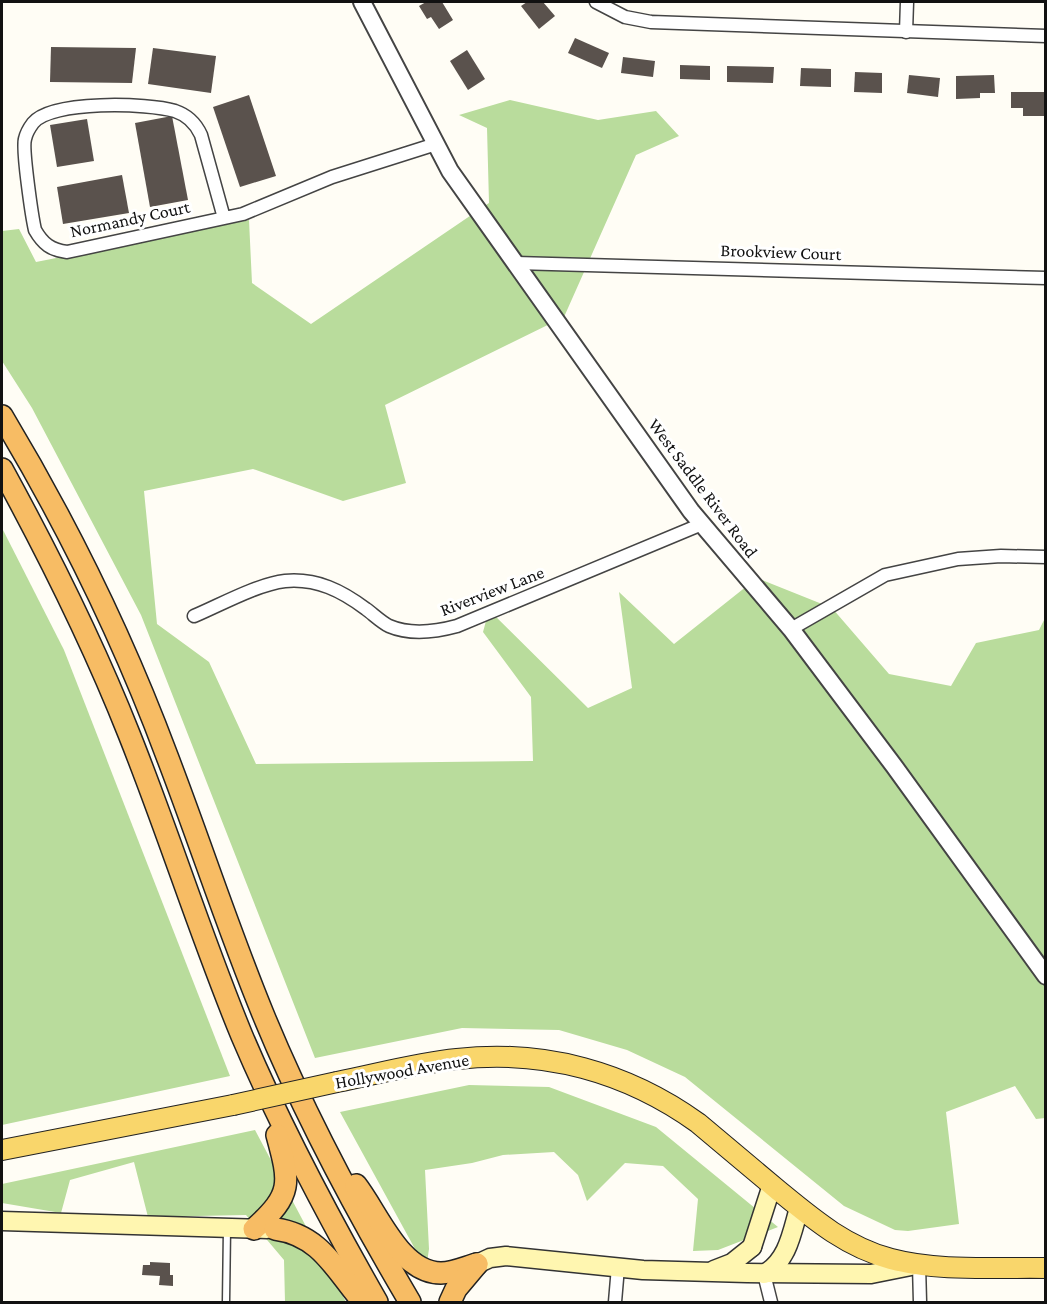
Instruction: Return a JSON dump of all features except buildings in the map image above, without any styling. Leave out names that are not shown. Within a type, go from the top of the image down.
[{"type":"highway","points":[[2,416],[73,544],[132,671],[167,755],[263,1016],[299,1099],[360,1216],[410,1302]]},
{"type":"highway","points":[[2,469],[64,587],[112,692],[217,973],[261,1079],[301,1162],[377,1302]]},
{"type":"highway","points":[[254,1229],[276,1207],[286,1182],[284,1162],[261,1079]]},
{"type":"highway","points":[[321,1142],[367,1199],[401,1252],[416,1266],[439,1273],[477,1264]]},
{"type":"highway","points":[[275,1229],[294,1234],[322,1251],[331,1259],[363,1302]]},
{"type":"highway","points":[[450,1302],[456,1289],[477,1264]]},
{"type":"main road","name":"Hollywood Avenue","points":[[2,1150],[233,1105],[440,1061],[477,1057],[523,1057],[571,1064],[614,1077],[637,1086],[680,1110],[824,1228],[865,1250],[919,1265],[1046,1268]]},
{"type":"main road","points":[[710,1272],[732,1263],[752,1247],[772,1185]]},
{"type":"main road","points":[[752,1247],[764,1274],[776,1266],[783,1257],[799,1208]]},
{"type":"main road","points":[[4,1220],[275,1229]]},
{"type":"main road","name":"Hollywood Avenue","points":[[477,1264],[490,1258],[506,1256],[618,1267],[764,1274],[871,1274],[919,1265]]},
{"type":"street","name":"West Saddle River Road","points":[[362,2],[378,27],[450,171],[702,524],[791,629],[894,766],[1046,976]]},
{"type":"street","points":[[596,2],[626,17],[651,22],[1046,36]]},
{"type":"street","points":[[906,32],[907,2]]},
{"type":"street","name":"Normandy Court","points":[[224,218],[196,124],[175,111],[124,106],[63,108],[40,116],[32,123],[24,140],[35,230],[40,240],[56,250],[67,252],[243,214],[332,177],[436,144]]},
{"type":"street","name":"Brookview Court","points":[[516,263],[1046,278]]},
{"type":"street","name":"Riverview Lane","points":[[194,616],[265,586],[284,581],[307,581],[330,587],[349,597],[388,625],[414,631],[440,631],[702,524]]},
{"type":"street","points":[[791,629],[885,574],[958,559],[1001,556],[1046,557]]},
{"type":"street","points":[[919,1265],[920,1302]]},
{"type":"street","points":[[615,1302],[618,1267]]},
{"type":"street","points":[[764,1274],[771,1302]]},
{"type":"lane","points":[[226,1302],[227,1228]]},
{"type":"green space","points":[[510,100],[598,120],[656,111],[679,136],[636,155],[564,317],[385,405],[406,483],[343,501],[253,469],[144,491],[157,624],[209,662],[256,764],[533,761],[531,697],[483,632],[489,610],[588,708],[632,688],[619,592],[674,644],[757,578],[832,608],[889,674],[951,686],[976,643],[1039,630],[1045,618],[1045,1118],[1036,1119],[1015,1086],[946,1112],[959,1224],[908,1231],[895,1230],[844,1206],[685,1077],[627,1050],[559,1030],[462,1028],[315,1058],[141,615],[32,408],[2,361],[2,231],[19,229],[36,262],[249,220],[252,283],[311,324],[489,203],[487,128],[459,115]]},
{"type":"green space","points":[[2,528],[64,650],[230,1076],[2,1125]]},
{"type":"green space","points":[[469,1085],[549,1087],[656,1127],[778,1227],[718,1250],[693,1251],[698,1199],[663,1166],[625,1163],[587,1201],[578,1175],[554,1152],[503,1155],[472,1163],[425,1170],[429,1249],[426,1269],[340,1112]]},
{"type":"green space","points":[[255,1130],[346,1302],[285,1302],[284,1260],[246,1215],[148,1217],[134,1162],[70,1180],[61,1213],[2,1203],[2,1184]]}]
